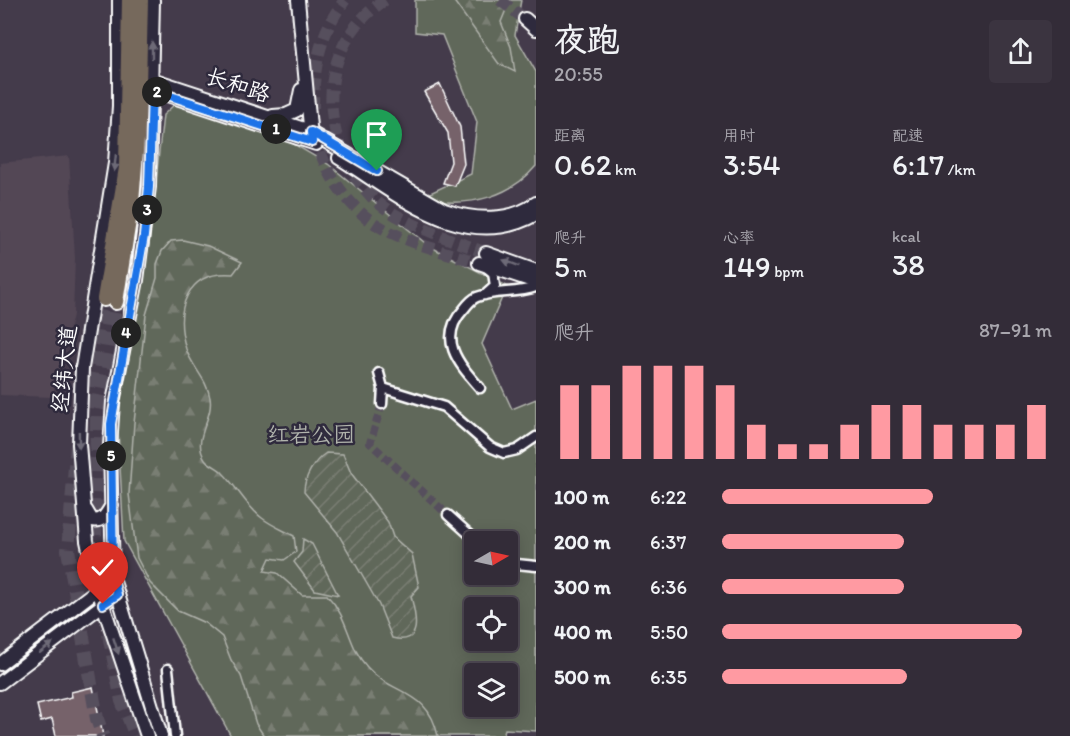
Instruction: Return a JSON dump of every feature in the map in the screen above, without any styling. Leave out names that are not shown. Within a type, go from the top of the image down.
[{"type":"main road","name":"经纬大道","points":[[119,0],[119,106],[115,163],[82,368],[79,444],[87,541],[98,590],[147,736]]},
{"type":"main road","points":[[129,0],[126,168],[110,301],[133,191],[138,127],[141,0]]},
{"type":"main road","points":[[153,0],[149,187],[144,236],[111,424],[113,578],[161,736]]},
{"type":"main road","points":[[292,0],[300,90],[308,135]]},
{"type":"main road","points":[[298,0],[308,135]]},
{"type":"main road","points":[[525,19],[536,29]]},
{"type":"main road","name":"长和路","points":[[152,85],[260,114],[308,135],[444,210],[466,218],[500,216],[529,208],[536,203]]},
{"type":"main road","name":"长和路","points":[[152,85],[308,135],[440,219],[463,227],[501,227],[536,214]]},
{"type":"main road","points":[[260,114],[278,116],[294,112],[299,107],[300,90]]},
{"type":"main road","points":[[483,258],[536,271]]},
{"type":"main road","points":[[483,258],[536,282]]},
{"type":"main road","points":[[85,507],[90,518],[98,521],[104,517],[112,504]]},
{"type":"main road","points":[[0,664],[113,578]]},
{"type":"main road","points":[[0,683],[117,595]]},
{"type":"street","points":[[483,258],[495,279],[495,286],[484,296]]},
{"type":"street","points":[[480,388],[459,364],[451,344],[451,329],[456,317],[475,297],[536,287]]},
{"type":"street","points":[[379,373],[383,388],[382,404]]},
{"type":"street","points":[[383,388],[444,407],[490,447],[504,453],[517,450],[536,437]]},
{"type":"street","points":[[448,515],[466,531]]},
{"type":"street","points":[[518,564],[536,566]]},
{"type":"street","points":[[168,669],[175,736]]},
{"type":"shaded area","points":[[69,156],[75,258],[73,315],[52,397],[0,395],[0,163]]},
{"type":"green space","points":[[415,0],[521,0],[515,35],[536,72],[536,166],[515,185],[503,192],[463,202],[435,201],[430,193],[471,174],[477,122],[442,35],[415,32]]},
{"type":"green space","points":[[453,0],[510,0],[501,22],[511,47],[515,72],[499,64]]},
{"type":"green space","name":"红岩公园","points":[[176,103],[280,136],[328,164],[429,246],[507,286],[482,344],[512,409],[536,399],[536,731],[505,729],[503,736],[231,736],[124,541],[116,393],[149,245],[163,115]]},
{"type":"green space","points":[[183,240],[208,246],[242,262],[233,274],[217,274],[194,286],[187,295],[183,307],[183,334],[186,349],[206,385],[210,398],[209,414],[200,444],[205,459],[223,473],[257,513],[269,523],[294,536],[296,552],[284,560],[270,558],[264,571],[277,573],[302,595],[327,595],[340,613],[360,659],[377,676],[418,701],[433,720],[438,736],[264,736],[256,724],[241,676],[231,660],[222,637],[205,623],[178,611],[150,583],[137,558],[129,494],[146,315],[162,251],[171,241]]},
{"type":"green space","points":[[326,453],[343,454],[351,473],[388,522],[393,537],[412,554],[419,587],[411,596],[415,626],[414,633],[409,637],[392,638],[379,605],[337,532],[304,492],[310,470]]},
{"type":"green space","points":[[303,539],[312,544],[338,595],[315,590],[294,562],[302,552]]},
{"type":"building","points":[[440,84],[460,127],[464,164],[455,186],[443,183],[451,162],[448,133],[424,92]]},
{"type":"building","points":[[93,687],[103,736],[56,736],[52,719],[41,722],[37,705],[72,697],[71,692]]},
{"type":"tunnel","points":[[313,108],[314,79],[320,51],[329,25],[345,0]]},
{"type":"tunnel","points":[[385,0],[362,19],[346,42],[336,67],[332,94],[333,121],[341,148],[353,173],[382,206],[409,222],[486,253]]},
{"type":"tunnel","points":[[500,0],[525,19]]},
{"type":"tunnel","points":[[316,135],[332,178],[351,203],[375,224],[421,245],[479,263]]},
{"type":"tunnel","points":[[84,407],[104,299]]},
{"type":"tunnel","points":[[99,577],[95,537],[97,414],[116,302]]},
{"type":"tunnel","points":[[382,404],[370,443],[448,515]]},
{"type":"tunnel","points":[[77,443],[68,550],[97,719],[103,736]]},
{"type":"tunnel","points":[[109,634],[122,701],[136,736]]},
{"type":"route","points":[[103,604],[117,595],[113,578],[111,424],[117,376],[144,236],[149,187],[152,90],[312,142],[311,132],[377,171]]}]
